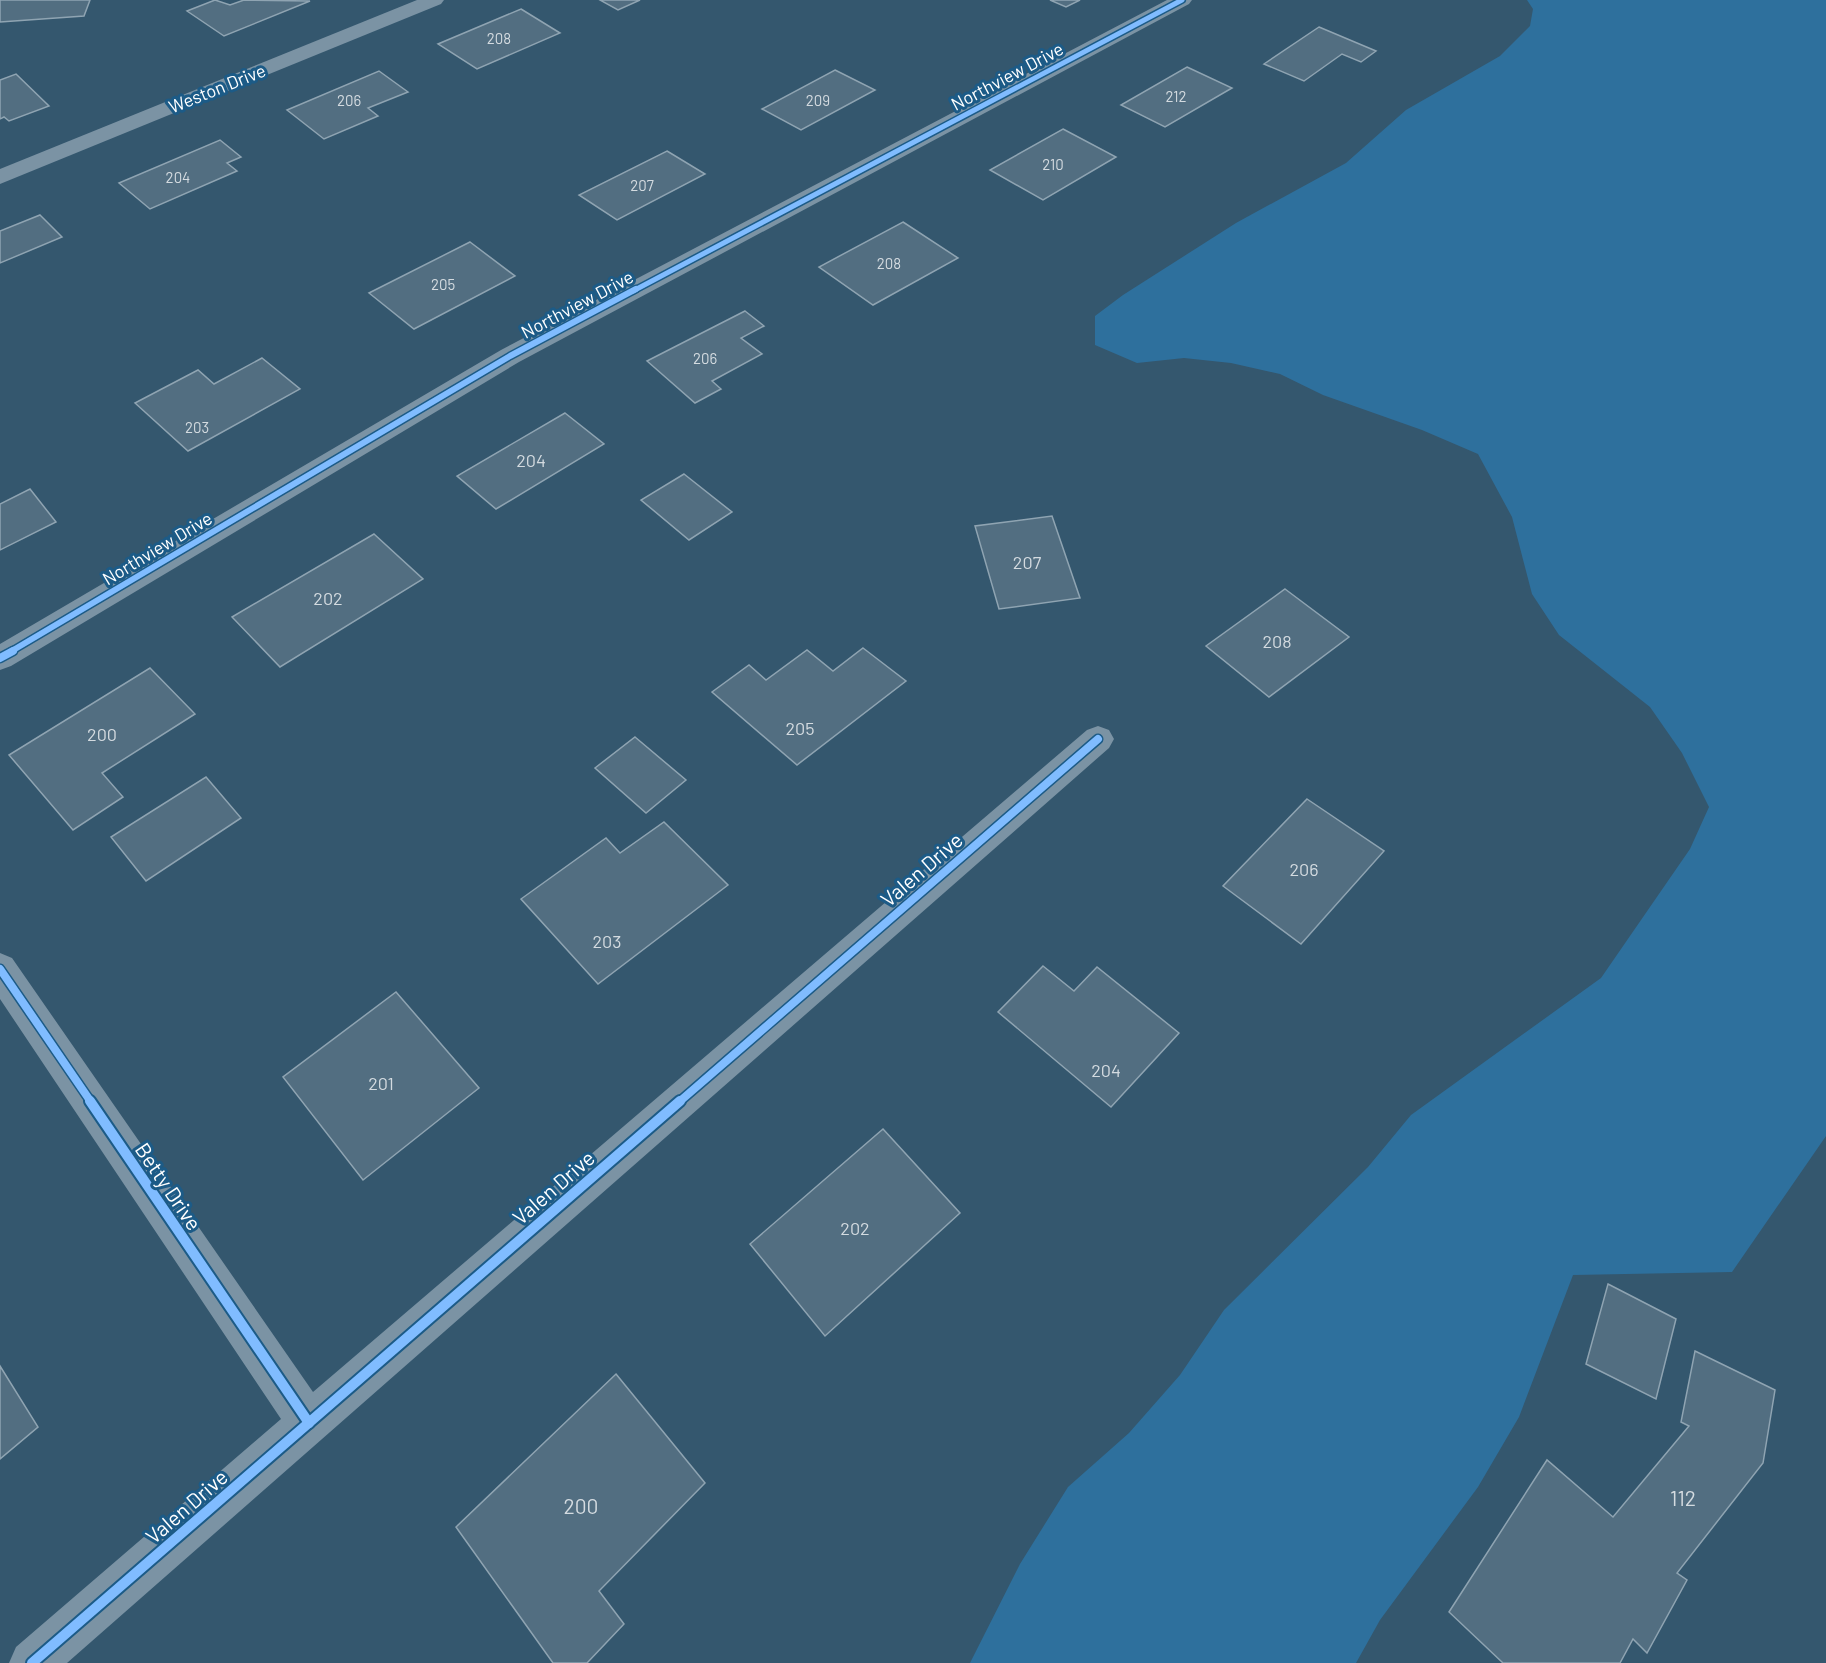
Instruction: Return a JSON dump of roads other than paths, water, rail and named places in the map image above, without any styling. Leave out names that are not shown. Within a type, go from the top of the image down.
[{"type":"street","name":"Weston Drive","points":[[0,177],[434,0]]},
{"type":"street","name":"Northview Drive","points":[[0,658],[510,356],[1182,0]]},
{"type":"street","name":"Valen Drive","points":[[32,1663],[1098,739]]},
{"type":"street","name":"Betty Drive","points":[[0,969],[309,1424]]}]
